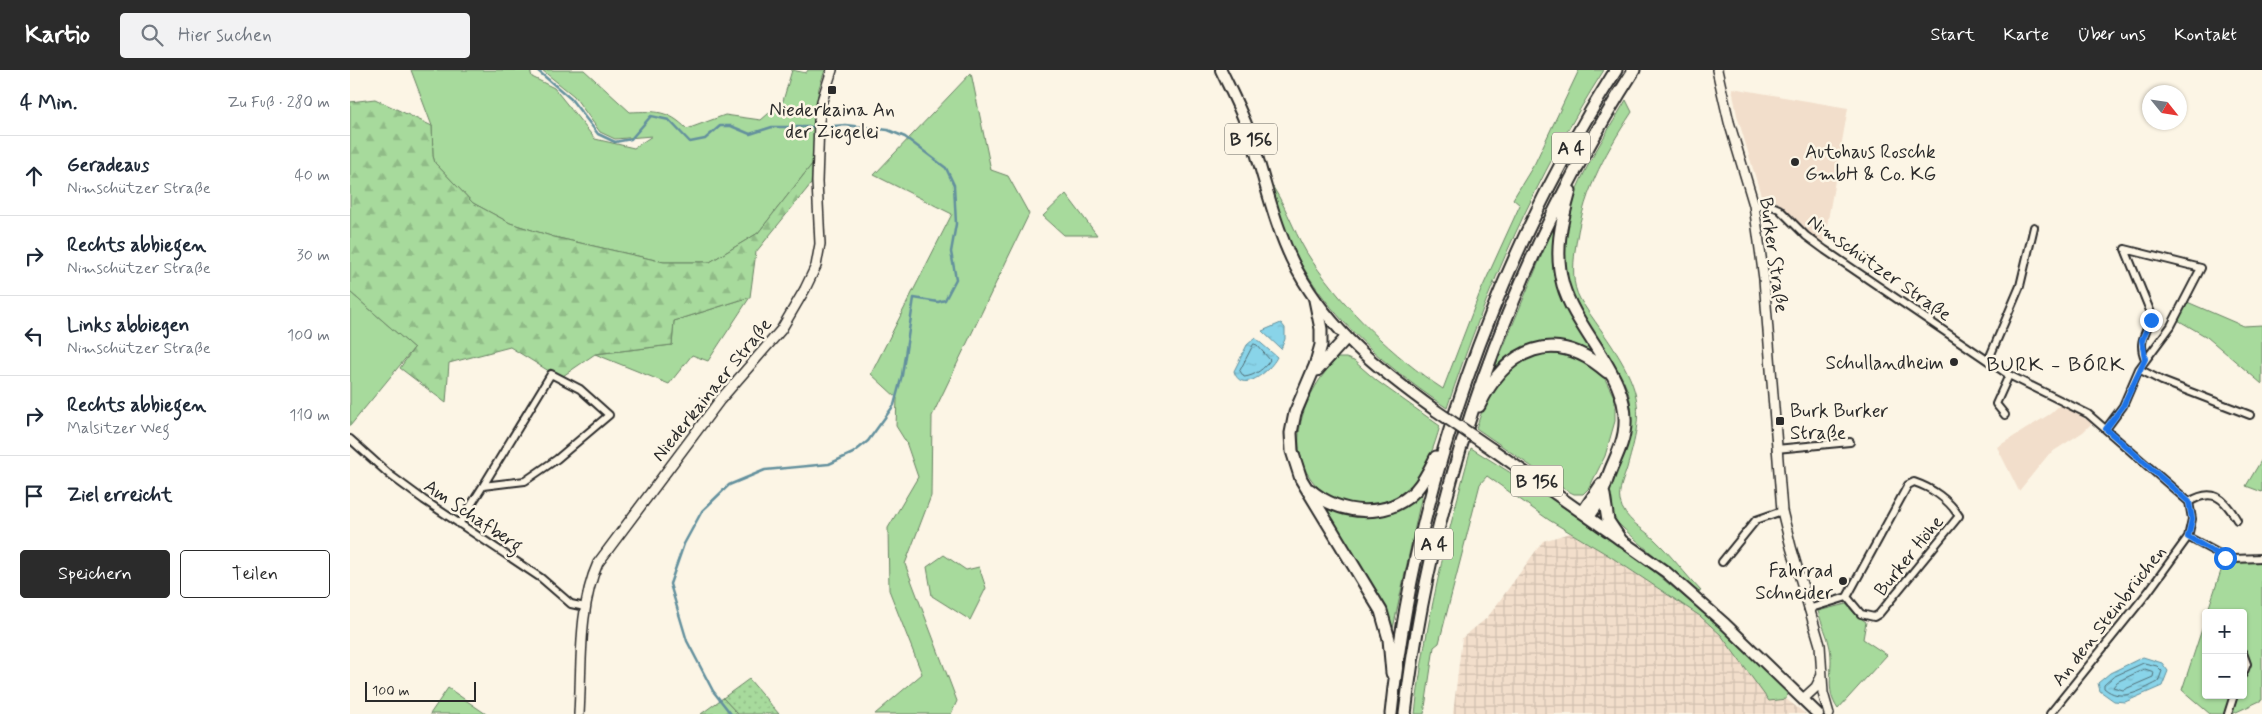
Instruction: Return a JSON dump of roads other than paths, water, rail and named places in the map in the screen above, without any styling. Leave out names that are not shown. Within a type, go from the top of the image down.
[{"type":"highway","name":"A 4","points":[[1391,714],[1407,606],[1434,482],[1454,416],[1498,300],[1529,229],[1572,145],[1616,70]]},
{"type":"highway","name":"A 4","points":[[1406,714],[1415,644],[1432,552],[1478,391],[1510,306],[1538,244],[1608,110],[1634,70]]},
{"type":"highway","points":[[1575,170],[1560,227],[1558,251],[1561,274],[1571,306],[1612,377],[1623,401],[1625,425],[1623,440],[1610,471],[1586,514]]},
{"type":"highway","points":[[1315,300],[1321,329],[1321,345],[1310,379],[1295,413],[1291,433],[1294,461],[1306,487],[1381,611],[1389,639],[1394,690]]},
{"type":"highway","points":[[1310,379],[1335,348],[1346,338]]},
{"type":"highway","points":[[1461,447],[1490,384],[1506,365],[1520,356],[1544,349],[1568,350],[1592,360],[1612,377]]},
{"type":"highway","points":[[1306,487],[1326,501],[1347,509],[1370,511],[1394,506],[1414,492],[1426,478],[1454,416]]},
{"type":"highway","points":[[1610,471],[1605,492],[1606,514],[1620,539]]},
{"type":"highway","points":[[1586,514],[1605,492]]},
{"type":"main road","name":"B 156","points":[[1222,70],[1251,139],[1284,241],[1296,269],[1315,300],[1346,338],[1379,368],[1434,410],[1586,514],[1666,572],[1818,714]]},
{"type":"street","name":"Niederkainaer Straße","points":[[579,714],[585,607],[592,576],[608,546],[720,400],[780,330],[805,289],[816,266],[820,244],[817,182],[819,121],[822,102],[832,70]]},
{"type":"street","name":"Burker Straße","points":[[1717,70],[1729,122],[1754,205],[1764,279],[1782,511],[1808,609],[1820,645],[1822,693],[1830,714]]},
{"type":"street","name":"Nimschützer Straße","points":[[1754,205],[1772,206],[1779,209],[1806,236],[1825,250],[2009,375],[2081,410],[2106,429],[2189,502]]},
{"type":"street","points":[[1988,361],[2020,286],[2034,227]]},
{"type":"street","points":[[2106,429],[2123,406],[2139,369],[2170,326],[2201,268],[2125,248],[2151,313],[2151,320],[2142,340],[2145,359]]},
{"type":"street","points":[[2139,369],[2162,381],[2250,415]]},
{"type":"street","points":[[459,524],[551,374],[580,389],[609,415],[564,454],[525,481],[483,486]]},
{"type":"street","points":[[2005,415],[1996,404],[2009,375]]},
{"type":"street","name":"Am Schafberg","points":[[350,439],[397,481],[540,578],[571,604],[585,607]]},
{"type":"street","points":[[1776,449],[1850,442]]},
{"type":"street","name":"Burker Höhe","points":[[1808,609],[1847,597],[1908,485],[1914,482],[1924,485],[1952,505],[1959,516],[1879,614],[1874,617],[1861,614],[1847,597]]},
{"type":"street","points":[[2237,520],[2226,504],[2215,496],[2208,494],[2200,495],[2189,502],[2192,519],[2188,537],[2232,560],[2262,558]]},
{"type":"street","points":[[1722,562],[1756,520],[1782,511]]},
{"type":"street","name":"An den Steinbrüchen","points":[[2052,714],[2148,592],[2188,537]]},
{"type":"street","points":[[1803,699],[1816,686],[1822,674]]},
{"type":"street","points":[[2228,714],[2233,699]]},
{"type":"water","points":[[1281,323],[1285,328],[1285,339],[1281,349],[1262,331]]},
{"type":"water","points":[[1255,338],[1277,357],[1263,374],[1249,381],[1243,381],[1238,378],[1234,371],[1247,345]]},
{"type":"water","points":[[2143,657],[2162,663],[2168,671],[2162,686],[2125,702],[2114,701],[2100,691],[2098,683],[2110,673]]},
{"type":"waterway","points":[[537,70],[571,99],[598,134],[615,142],[631,139],[651,116],[669,120],[690,142],[705,139],[720,126],[731,126],[750,134],[772,127],[816,127]]},
{"type":"waterway","points":[[731,714],[713,691],[687,641],[670,584],[684,544],[702,511],[729,485],[765,470],[829,464],[853,453],[868,441],[894,405],[902,375],[914,298],[938,302],[945,300],[956,279],[951,252],[956,224],[954,185],[946,168],[905,137],[888,130],[845,125],[822,127]]},
{"type":"place","name":"Niederkaina An der Ziegelei","points":[[832,90]]},
{"type":"place","name":"Autohaus Roschk GmbH & Co. KG","points":[[1795,162]]},
{"type":"place","name":"Schullandheim","points":[[1954,362]]},
{"type":"place","name":"Burk Burker Straße","points":[[1780,421]]},
{"type":"place","name":"Fahrrad Schneider","points":[[1843,581]]},
{"type":"district","name":"BURK - BÓRK","points":[[2056,364]]}]
